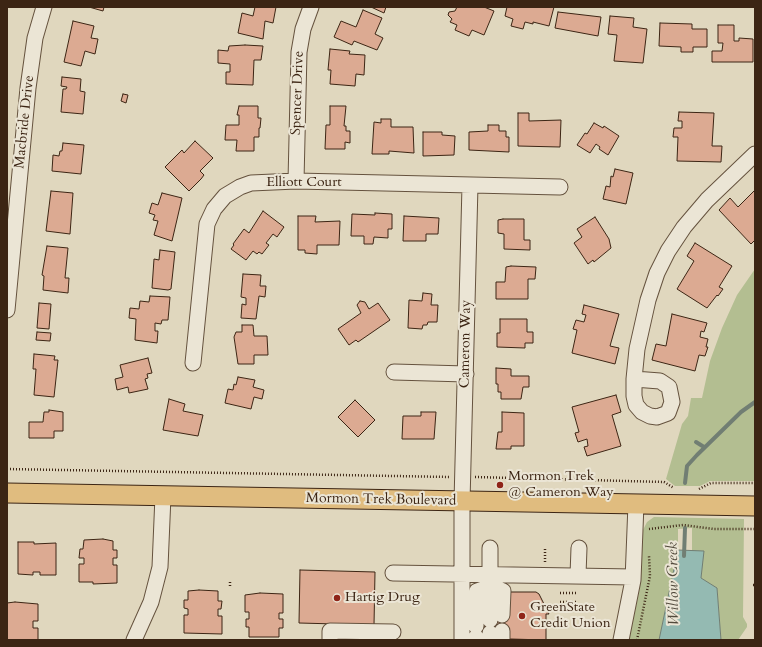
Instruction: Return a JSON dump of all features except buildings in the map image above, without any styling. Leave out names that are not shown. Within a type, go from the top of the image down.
[{"type":"main road","name":"Mormon Trek Boulevard","points":[[7,493],[755,506]]},
{"type":"street","name":"Macbride Drive","points":[[7,310],[28,88],[35,38],[44,7]]},
{"type":"street","name":"Spencer Drive","points":[[296,181],[299,52],[302,29],[310,7]]},
{"type":"street","points":[[634,379],[637,349],[648,300],[668,251],[684,227],[707,200],[755,154]]},
{"type":"street","name":"Elliott Court","points":[[193,363],[207,224],[214,209],[225,196],[251,183],[296,181],[560,187]]},
{"type":"street","name":"Cameron Way","points":[[470,186],[461,574],[488,632]]},
{"type":"street","points":[[394,372],[466,374]]},
{"type":"street","points":[[134,640],[151,602],[160,567],[163,496]]},
{"type":"street","points":[[621,640],[633,577],[636,504]]},
{"type":"street","points":[[488,632],[484,591],[490,580],[490,548]]},
{"type":"street","points":[[578,575],[579,548]]},
{"type":"street","points":[[393,573],[461,574],[490,580],[578,575],[633,577]]},
{"type":"street","points":[[488,632],[503,591],[490,580]]},
{"type":"street","points":[[330,640],[330,631],[392,632]]},
{"type":"path","points":[[7,469],[664,482],[675,489],[681,489]]},
{"type":"path","points":[[693,489],[699,489],[711,482],[755,484]]},
{"type":"path","points":[[649,537],[649,529],[674,526],[755,529]]},
{"type":"path","points":[[544,564],[545,548]]},
{"type":"path","points":[[637,640],[650,576],[649,552]]},
{"type":"path","points":[[230,581],[230,586]]},
{"type":"path","points":[[560,593],[578,593]]},
{"type":"path","points":[[560,602],[578,602]]},
{"type":"green space","points":[[755,269],[755,481],[710,481],[700,486],[675,486],[666,479],[682,424],[688,416],[691,398],[702,398],[710,361],[722,328],[737,295]]},
{"type":"green space","points":[[654,517],[744,519],[743,617],[747,627],[738,640],[721,640],[717,589],[701,578],[703,551],[692,551],[692,528],[678,529],[678,550],[659,640],[629,640],[639,592],[643,530],[647,522]]},
{"type":"water","points":[[678,550],[704,551],[701,578],[717,588],[721,640],[659,640]]},
{"type":"waterway","name":"Willow Creek","points":[[685,483],[687,466],[741,412],[755,402]]},
{"type":"waterway","points":[[696,442],[704,447]]},
{"type":"waterway","name":"Willow Creek","points":[[684,556],[685,528]]},
{"type":"place","name":"Mormon Trek @ Cameron Way","points":[[500,485]]},
{"type":"place","name":"Hartig Drug","points":[[337,598]]},
{"type":"place","name":"GreenState Credit Union","points":[[522,616]]}]
